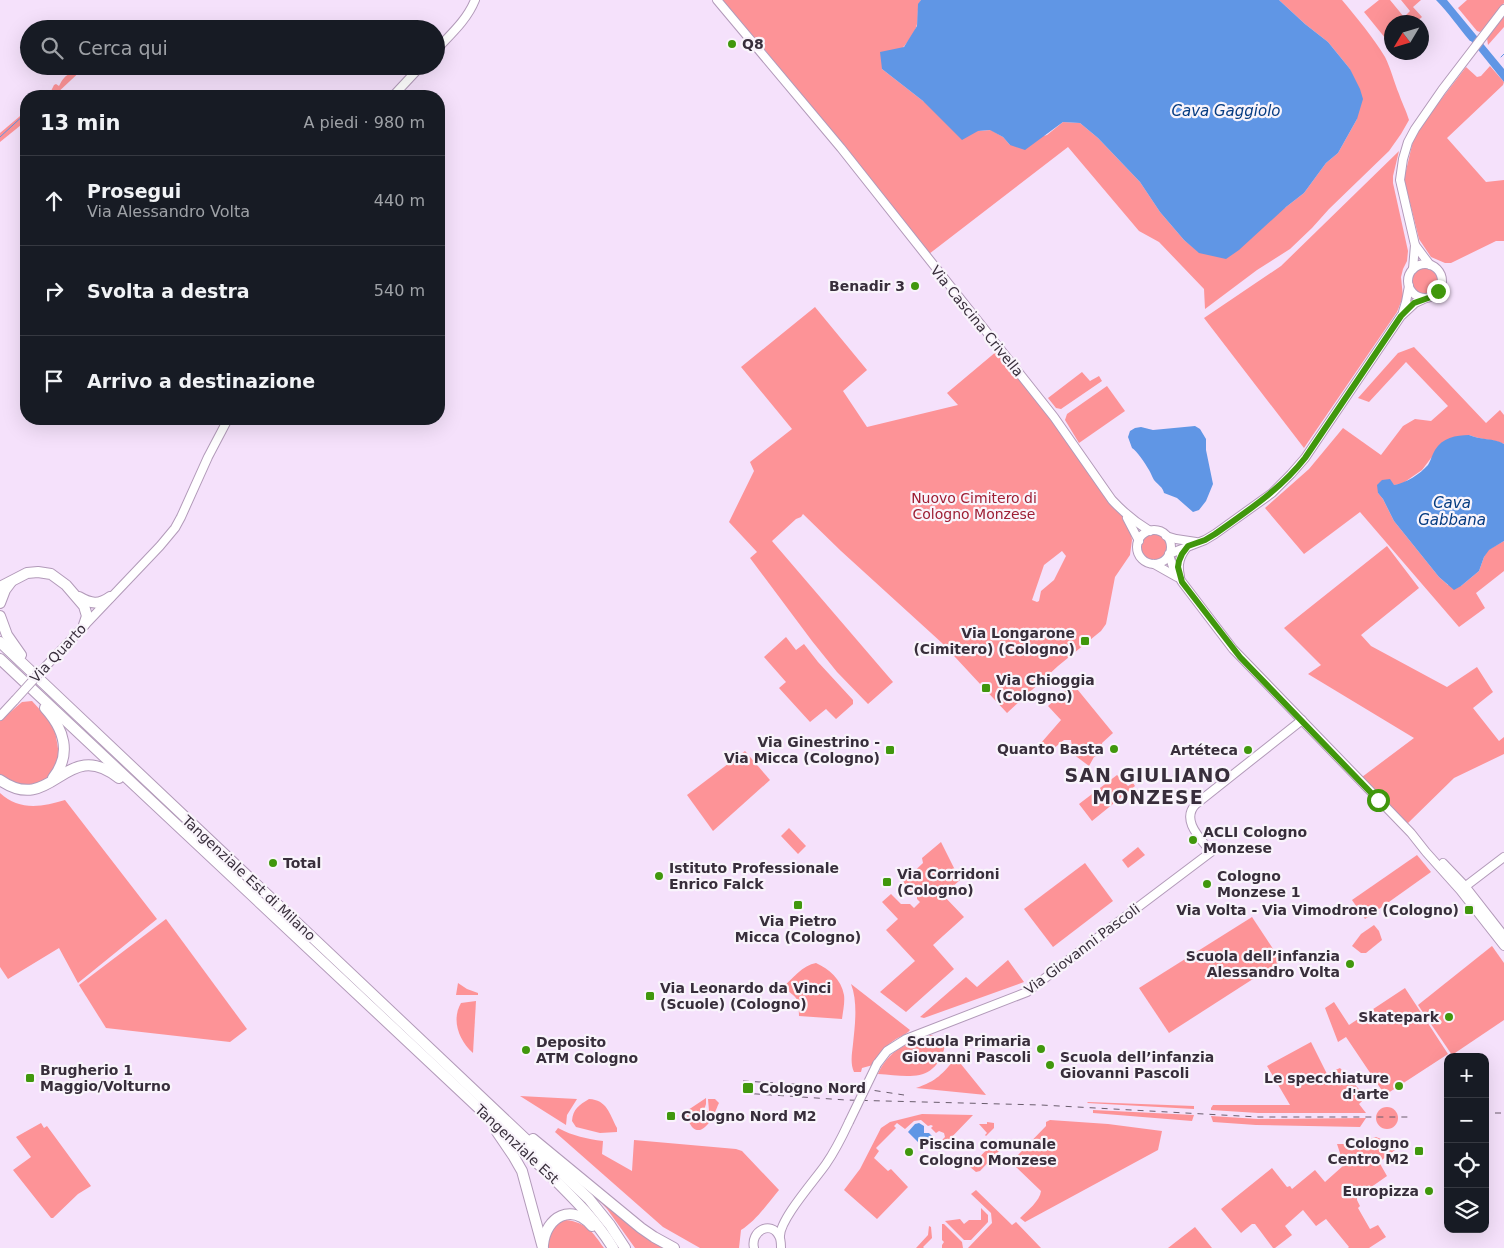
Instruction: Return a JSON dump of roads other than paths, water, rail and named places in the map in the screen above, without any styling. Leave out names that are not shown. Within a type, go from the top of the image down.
[{"type":"highway","points":[[0,586],[27,573],[44,572],[58,578],[91,609]]},
{"type":"highway","points":[[0,603],[12,580]]},
{"type":"highway","points":[[84,625],[91,609],[114,594]]},
{"type":"highway","points":[[0,616],[11,642],[44,684]]},
{"type":"highway","name":"Tangenziale Est di Milano","points":[[0,642],[498,1114]]},
{"type":"highway","name":"Tangenziale Est di Milano","points":[[0,659],[414,1048]]},
{"type":"highway","points":[[0,663],[48,711],[61,733],[64,745],[64,758],[57,772],[47,785]]},
{"type":"highway","points":[[0,780],[12,787],[34,790],[47,785],[77,766],[100,767],[114,773],[144,800],[179,826]]},
{"type":"highway","points":[[414,1048],[496,1131],[514,1157],[522,1171],[543,1248]]},
{"type":"highway","name":"Tangenziale Est","points":[[414,1048],[586,1211],[613,1248]]},
{"type":"highway","points":[[498,1114],[545,1148],[654,1238],[674,1248]]},
{"type":"highway","name":"Tangenziale Est","points":[[498,1114],[589,1199],[616,1233],[625,1248]]},
{"type":"highway","points":[[543,1248],[546,1229],[553,1221],[568,1214],[586,1220],[607,1248]]},
{"type":"street","points":[[445,40],[472,8],[475,0]]},
{"type":"street","name":"Via Cascina Crivella","points":[[718,0],[841,148],[1063,429],[1101,486],[1124,512]]},
{"type":"street","points":[[1426,298],[1415,295],[1409,286],[1408,279],[1413,269],[1415,245],[1400,180],[1404,154],[1415,128],[1504,9]]},
{"type":"street","points":[[399,90],[413,75]]},
{"type":"street","points":[[1153,564],[1163,561],[1169,555],[1188,546],[1209,538],[1272,492],[1308,454],[1401,316],[1414,303],[1438,291],[1442,278],[1438,270],[1430,265],[1415,245]]},
{"type":"street","points":[[1413,269],[1421,264],[1430,265]]},
{"type":"street","points":[[1401,316],[1406,304],[1409,286]]},
{"type":"street","points":[[114,594],[175,528],[225,425]]},
{"type":"street","points":[[1124,512],[1150,531]]},
{"type":"street","points":[[1124,512],[1138,541],[1140,556],[1146,562],[1170,572],[1182,582]]},
{"type":"street","points":[[1138,541],[1143,534],[1150,531],[1159,531],[1166,536],[1198,542]]},
{"type":"street","points":[[1166,536],[1171,545],[1169,555],[1173,568],[1233,649],[1419,842],[1429,849],[1504,936]]},
{"type":"street","points":[[1182,582],[1178,563],[1188,546]]},
{"type":"street","name":"Via Quarto","points":[[0,716],[84,625]]},
{"type":"street","points":[[1196,864],[1203,850],[1201,839],[1192,826],[1190,819],[1190,813],[1196,804],[1302,720]]},
{"type":"street","name":"Via Giovanni Pascoli","points":[[780,1236],[782,1227],[796,1204],[830,1157],[877,1064],[887,1052],[906,1039],[1027,992],[1211,852],[1201,839]]},
{"type":"street","points":[[1462,888],[1504,857]]},
{"type":"street","points":[[1462,888],[1504,946]]},
{"type":"street","name":"Via Giovanni Pascoli","points":[[753,1247],[757,1233],[778,1223],[796,1204]]},
{"type":"street","points":[[768,1228],[780,1236],[781,1247]]},
{"type":"water","name":"Cava Gaggiolo","points":[[921,0],[1279,0],[1328,42],[1350,69],[1363,99],[1357,119],[1338,153],[1326,163],[1304,193],[1239,250],[1226,259],[1199,253],[1184,240],[1160,212],[1140,182],[1098,138],[1080,123],[1063,122],[1025,150],[1010,145],[1003,137],[990,130],[978,131],[962,140],[923,101],[882,69],[880,52],[904,47],[917,26],[918,4]]},
{"type":"water","points":[[1436,0],[1447,0],[1504,69],[1504,82],[1471,41]]},
{"type":"water","points":[[1195,426],[1200,429],[1206,439],[1206,450],[1213,484],[1206,501],[1199,510],[1193,512],[1177,498],[1164,493],[1141,458],[1132,448],[1128,437],[1130,431],[1141,427],[1153,430]]},
{"type":"water","name":"Cava Gabbana","points":[[1469,435],[1504,444],[1504,541],[1489,550],[1484,557],[1479,571],[1454,590],[1439,577],[1394,521],[1378,493],[1377,485],[1382,480],[1390,479],[1394,485],[1408,480],[1428,465],[1435,450],[1445,440]]},
{"type":"water","points":[[919,1123],[924,1126],[924,1133],[929,1133],[932,1136],[931,1141],[921,1145],[908,1132],[915,1124]]},
{"type":"waterway","points":[[1501,57],[1504,54]]},
{"type":"waterway","points":[[0,137],[20,119]]},
{"type":"railway","points":[[743,1081],[858,1088],[904,1095]]},
{"type":"railway","points":[[742,1093],[846,1100],[1041,1105],[1258,1117],[1409,1117]]},
{"type":"railway","points":[[1495,1113],[1504,1113]]},
{"type":"place","name":"Q8","points":[[732,44]]},
{"type":"place","name":"Benadir 3","points":[[915,286]]},
{"type":"place","name":"Via Longarone (Cimitero) (Cologno)","points":[[1085,641]]},
{"type":"place","name":"Via Chioggia (Cologno)","points":[[986,688]]},
{"type":"place","name":"Quanto Basta","points":[[1114,749]]},
{"type":"place","name":"Via Ginestrino - Via Micca (Cologno)","points":[[890,750]]},
{"type":"place","name":"Artéteca","points":[[1248,750]]},
{"type":"place","name":"ACLI Cologno Monzese","points":[[1193,840]]},
{"type":"place","name":"Total","points":[[273,863]]},
{"type":"place","name":"Istituto Professionale Enrico Falck","points":[[659,876]]},
{"type":"place","name":"Via Corridoni (Cologno)","points":[[887,882]]},
{"type":"place","name":"Cologno Monzese 1","points":[[1207,884]]},
{"type":"place","name":"Via Pietro Micca (Cologno)","points":[[798,905]]},
{"type":"place","name":"Via Volta - Via Vimodrone (Cologno)","points":[[1469,910]]},
{"type":"place","name":"Scuola dell’infanzia Alessandro Volta","points":[[1350,964]]},
{"type":"place","name":"Via Leonardo da Vinci (Scuole) (Cologno)","points":[[650,996]]},
{"type":"place","name":"Skatepark","points":[[1449,1017]]},
{"type":"place","name":"Scuola Primaria Giovanni Pascoli","points":[[1041,1049]]},
{"type":"place","name":"Deposito ATM Cologno","points":[[526,1050]]},
{"type":"place","name":"Scuola dell’infanzia Giovanni Pascoli","points":[[1050,1065]]},
{"type":"place","name":"Brugherio 1 Maggio/Volturno","points":[[30,1078]]},
{"type":"place","name":"Le specchiature d'arte","points":[[1399,1086]]},
{"type":"place","name":"Cologno Nord","points":[[748,1088]]},
{"type":"place","name":"Cologno Nord M2","points":[[671,1116]]},
{"type":"place","name":"Cologno Centro M2","points":[[1419,1151]]},
{"type":"place","name":"Piscina comunale Cologno Monzese","points":[[909,1152]]},
{"type":"place","name":"Europizza","points":[[1429,1191]]},
{"type":"district","name":"SAN GIULIANO MONZESE","points":[[1148,786]]},
{"type":"park label","name":"Nuovo Cimitero di Cologno Monzese","points":[[974,506]]}]
